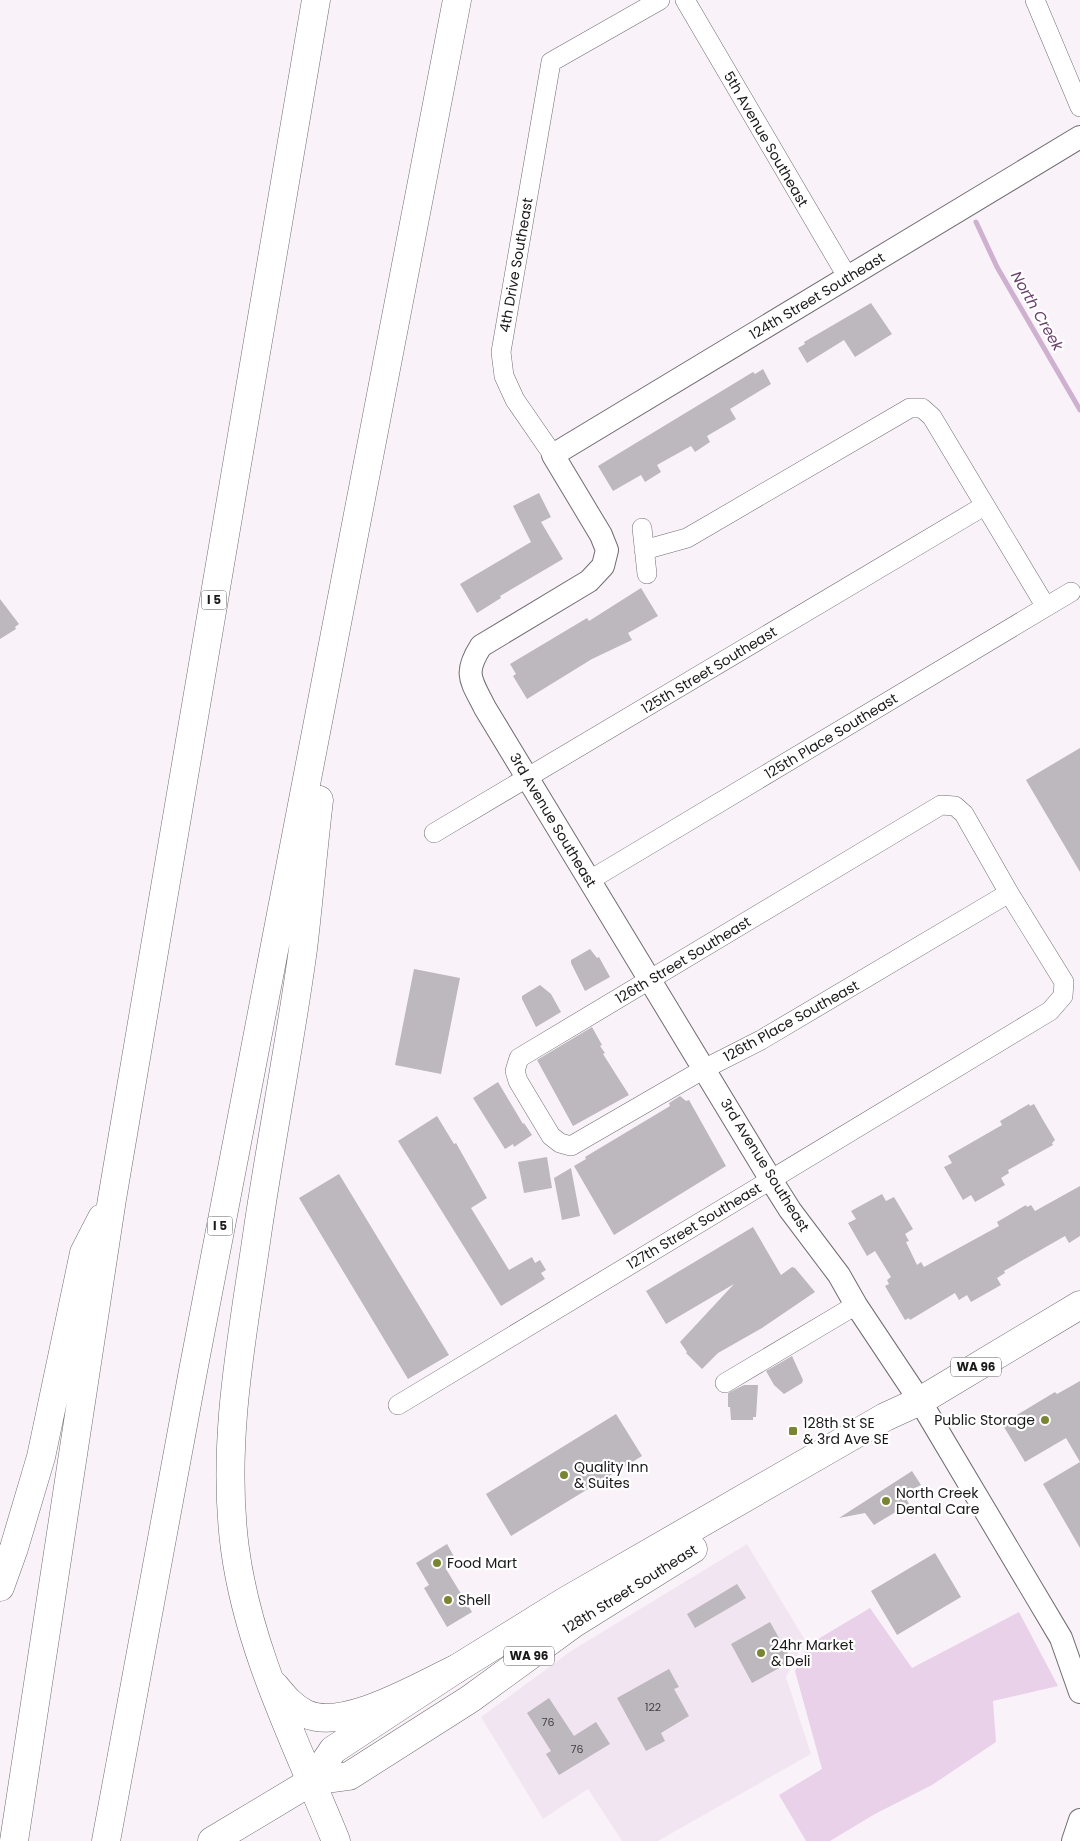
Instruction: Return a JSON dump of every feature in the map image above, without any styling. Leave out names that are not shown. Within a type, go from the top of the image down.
[{"type":"main road","name":"I 5","points":[[14,1841],[112,1199],[316,0]]},
{"type":"main road","name":"I 5","points":[[106,1841],[192,1371],[457,0]]},
{"type":"main road","points":[[336,1841],[266,1677],[244,1602],[236,1557],[230,1496],[230,1435],[233,1398],[271,1138],[302,950],[339,612]]},
{"type":"main road","points":[[0,1587],[14,1548],[41,1456],[84,1253],[112,1199]]},
{"type":"main road","name":"128th Street Southeast","points":[[312,1781],[333,1750],[456,1669],[564,1602],[885,1417],[920,1401],[1080,1305]]},
{"type":"main road","name":"128th Street Southeast","points":[[212,1841],[312,1781],[349,1776],[470,1699],[573,1624],[890,1427],[920,1401]]},
{"type":"main road","points":[[573,1624],[587,1602],[650,1563],[665,1544]]},
{"type":"main road","points":[[266,1677],[295,1708],[316,1717],[332,1719],[371,1708],[456,1669]]},
{"type":"street","name":"4th Drive Southeast","points":[[471,662],[481,646],[588,581],[603,566],[607,550],[601,535],[553,455],[515,400],[504,376],[501,352],[550,62],[660,0]]},
{"type":"street","name":"5th Avenue Southeast","points":[[685,0],[848,278]]},
{"type":"street","points":[[1035,0],[1080,107]]},
{"type":"street","name":"124th Street Southeast","points":[[553,455],[1080,137]]},
{"type":"street","points":[[644,550],[687,538],[910,408],[922,408],[932,417],[1046,607]]},
{"type":"street","name":"125th Street Southeast","points":[[434,833],[984,506]]},
{"type":"street","points":[[642,528],[647,574]]},
{"type":"street","name":"125th Place Southeast","points":[[590,880],[1071,592]]},
{"type":"street","name":"3rd Avenue Southeast","points":[[471,662],[471,681],[771,1180],[790,1210],[839,1274],[856,1305],[920,1401],[1061,1638],[1080,1692]]},
{"type":"street","name":"126th Street Southeast","points":[[571,1146],[560,1143],[551,1136],[518,1081],[515,1071],[519,1058],[941,805],[955,806],[964,814],[1009,894]]},
{"type":"street","name":"127th Street Southeast","points":[[398,1405],[1050,1011],[1063,996],[1064,982],[1009,894]]},
{"type":"street","name":"126th Place Southeast","points":[[571,1146],[704,1069],[761,1040],[1009,894]]},
{"type":"street","points":[[725,1383],[856,1305]]},
{"type":"street","points":[[1073,1841],[1080,1820]]},
{"type":"shaded area","points":[[747,1544],[805,1640],[786,1677],[811,1754],[658,1841],[622,1841],[588,1789],[543,1819],[481,1717],[571,1651]]},
{"type":"shaded area","points":[[870,1608],[912,1668],[1019,1612],[1058,1686],[993,1701],[996,1742],[932,1785],[875,1814],[830,1841],[806,1841],[779,1795],[822,1769],[795,1671],[808,1645]]},
{"type":"building","points":[[871,303],[892,334],[855,357],[844,340],[807,363],[798,348],[805,344],[804,342]]},
{"type":"building","points":[[763,369],[771,384],[730,409],[736,419],[707,436],[710,442],[695,452],[691,446],[657,465],[661,472],[645,482],[641,475],[613,491],[598,466],[753,372],[755,374]]},
{"type":"building","points":[[539,493],[551,517],[541,522],[563,559],[500,596],[501,598],[477,613],[460,584],[531,542],[513,506]]},
{"type":"building","points":[[641,588],[658,616],[628,633],[632,640],[592,659],[527,699],[513,676],[516,674],[510,664],[587,618],[589,621]]},
{"type":"building","points":[[0,599],[19,624],[15,627],[16,629],[0,639]]},
{"type":"building","points":[[1080,748],[1080,872],[1026,780]]},
{"type":"building","points":[[590,949],[597,958],[599,957],[610,977],[585,991],[571,960]]},
{"type":"building","points":[[414,969],[460,978],[441,1074],[395,1065]]},
{"type":"building","points":[[540,985],[551,994],[561,1012],[536,1027],[522,996]]},
{"type":"building","points":[[592,1027],[602,1045],[600,1046],[605,1053],[603,1054],[629,1095],[573,1126],[537,1060]]},
{"type":"building","points":[[498,1082],[523,1124],[532,1135],[514,1147],[513,1144],[505,1149],[473,1098]]},
{"type":"building","points":[[680,1096],[686,1101],[689,1100],[726,1166],[614,1235],[574,1166],[586,1159],[585,1157],[670,1106],[669,1103]]},
{"type":"building","points":[[1029,1104],[1030,1106],[1034,1104],[1055,1140],[1052,1143],[1053,1145],[1008,1170],[1009,1173],[1001,1178],[1005,1185],[975,1202],[971,1195],[963,1200],[944,1167],[952,1163],[948,1156],[1002,1125],[1000,1121]]},
{"type":"building","points":[[437,1116],[454,1144],[456,1143],[487,1198],[471,1208],[509,1270],[532,1257],[535,1263],[540,1260],[546,1270],[541,1273],[545,1279],[501,1306],[398,1141]]},
{"type":"building","points":[[547,1157],[552,1188],[524,1193],[518,1162]]},
{"type":"building","points":[[571,1168],[580,1216],[562,1220],[554,1178]]},
{"type":"building","points":[[339,1174],[449,1355],[408,1379],[299,1198]]},
{"type":"building","points":[[1080,1186],[1080,1236],[1069,1243],[1065,1236],[1004,1271],[1005,1273],[997,1278],[1001,1285],[971,1302],[967,1295],[959,1300],[955,1293],[910,1320],[909,1318],[905,1320],[885,1286],[889,1284],[887,1280],[891,1277],[875,1251],[867,1256],[848,1223],[856,1219],[851,1211],[882,1194],[886,1201],[894,1197],[913,1229],[905,1234],[909,1241],[906,1242],[917,1265],[921,1262],[924,1267],[999,1226],[997,1222],[1026,1205],[1027,1207],[1031,1205],[1035,1211]]},
{"type":"building","points":[[753,1227],[781,1275],[792,1267],[795,1268],[815,1292],[762,1328],[718,1353],[702,1369],[686,1353],[680,1342],[734,1284],[666,1324],[646,1291]]},
{"type":"building","points":[[792,1356],[803,1380],[802,1383],[784,1394],[774,1385],[766,1371]]},
{"type":"building","name":"Public Storage","points":[[1080,1381],[1080,1462],[1066,1438],[1025,1462],[1004,1427],[1012,1422],[1010,1419],[1055,1392],[1057,1394]]},
{"type":"building","points":[[744,1385],[758,1385],[756,1417],[753,1417],[753,1420],[731,1420],[730,1407],[728,1407],[728,1393]]},
{"type":"building","name":"Quality Inn & Suites","points":[[616,1414],[642,1456],[511,1536],[486,1494]]},
{"type":"building","points":[[1080,1462],[1080,1548],[1043,1484]]},
{"type":"building","name":"North Creek Dental Care","points":[[912,1471],[921,1485],[909,1491],[911,1495],[906,1498],[909,1504],[874,1525],[865,1513],[839,1518]]},
{"type":"building","name":"Shell","points":[[447,1544],[457,1562],[446,1569],[472,1612],[447,1627],[424,1588],[429,1585],[416,1563]]},
{"type":"building","points":[[935,1553],[961,1597],[897,1635],[871,1591]]},
{"type":"building","points":[[737,1584],[746,1598],[695,1628],[687,1614]]},
{"type":"building","name":"24hr Market & Deli","points":[[770,1622],[792,1661],[752,1683],[731,1644]]},
{"type":"building","points":[[669,1669],[679,1687],[674,1689],[689,1716],[661,1733],[665,1741],[646,1751],[617,1698]]},
{"type":"building","points":[[549,1698],[574,1736],[596,1722],[610,1744],[559,1775],[546,1754],[551,1751],[527,1713]]},
{"type":"waterway","name":"North Creek","points":[[976,222],[997,267],[1080,410]]},
{"type":"place","name":"Public Storage","points":[[1045,1420]]},
{"type":"place","name":"128th St SE & 3rd Ave SE","points":[[793,1431]]},
{"type":"place","name":"Quality Inn & Suites","points":[[564,1475]]},
{"type":"place","name":"North Creek Dental Care","points":[[886,1501]]},
{"type":"place","name":"Food Mart","points":[[437,1563]]},
{"type":"place","name":"Shell","points":[[448,1600]]},
{"type":"place","name":"24hr Market & Deli","points":[[761,1653]]}]
